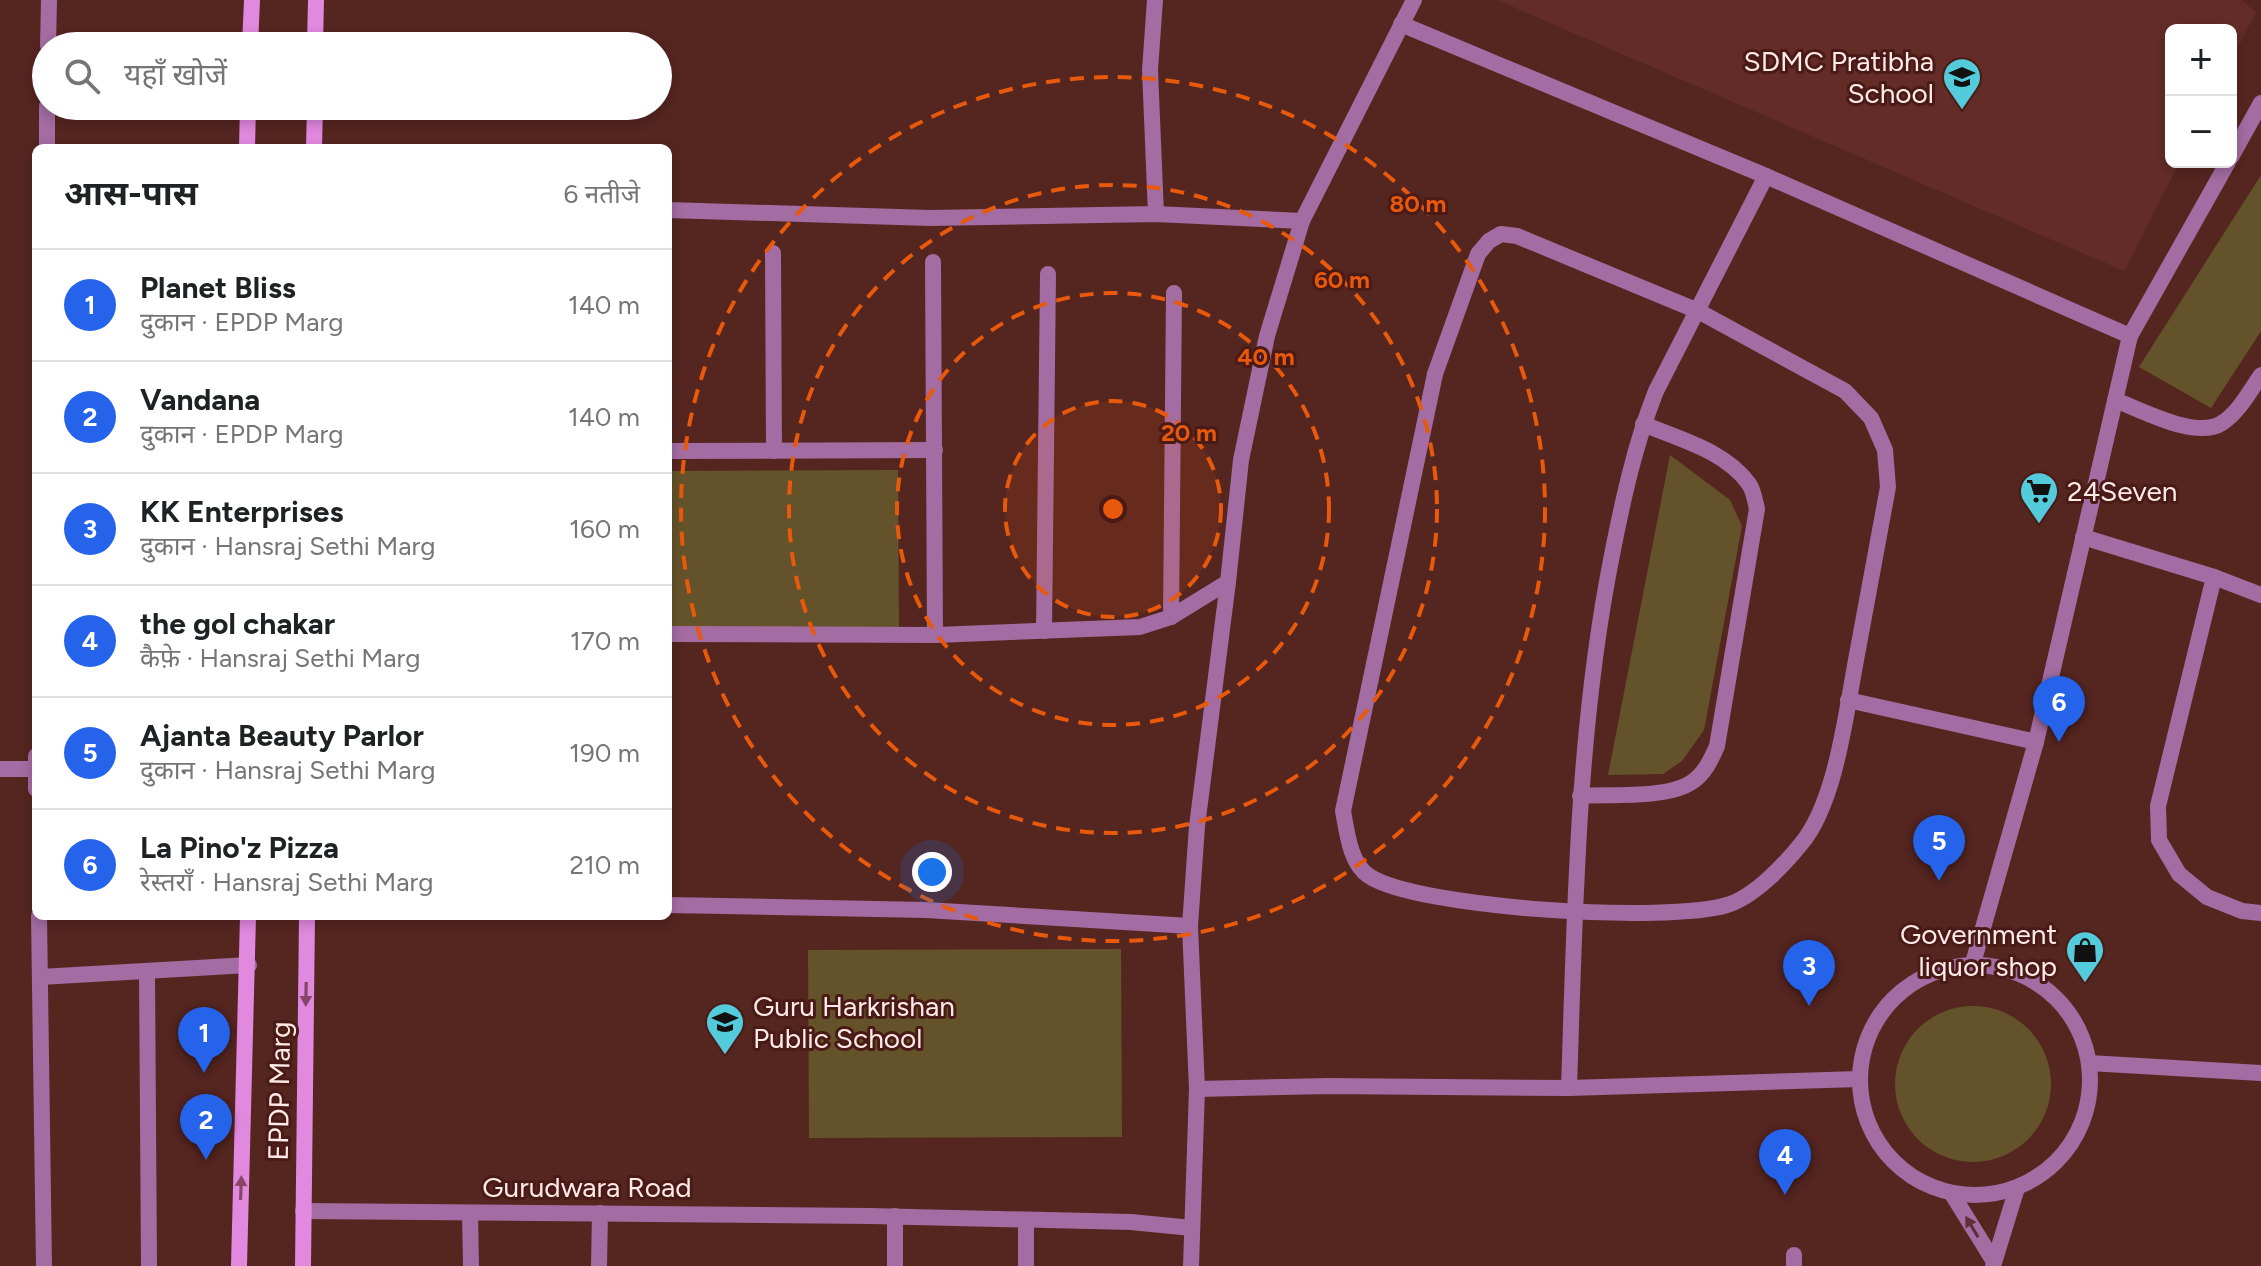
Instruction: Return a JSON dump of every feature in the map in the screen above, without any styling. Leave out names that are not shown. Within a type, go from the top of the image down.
[{"type":"main road","points":[[251,32],[252,0]]},
{"type":"main road","points":[[315,32],[316,0]]},
{"type":"main road","points":[[247,144],[248,120]]},
{"type":"main road","points":[[314,144],[315,120]]},
{"type":"main road","name":"EPDP Marg","points":[[239,1266],[248,920]]},
{"type":"main road","name":"EPDP Marg","points":[[303,1266],[307,920]]},
{"type":"street","points":[[48,32],[49,0]]},
{"type":"street","points":[[1155,0],[1150,70],[1156,214]]},
{"type":"street","points":[[1191,1266],[1197,1089],[1190,926],[1197,826],[1241,460],[1267,336],[1302,221],[1414,0]]},
{"type":"street","points":[[1401,24],[1766,176],[2130,336]]},
{"type":"street","points":[[2237,146],[2261,103]]},
{"type":"street","points":[[47,120],[47,144]]},
{"type":"street","points":[[1973,963],[2036,742],[2130,336],[2225,168]]},
{"type":"street","points":[[1569,1088],[1580,796],[1599,621],[1626,485],[1656,391],[1766,176]]},
{"type":"street","points":[[672,210],[930,218],[1156,214],[1302,221]]},
{"type":"street","points":[[1501,234],[1517,236],[1698,311],[1845,391],[1871,418],[1885,450],[1888,487],[1848,700],[1826,797],[1805,841],[1773,877],[1729,905],[1673,913],[1448,901],[1399,890],[1367,875],[1350,847],[1343,811],[1353,758],[1435,374],[1478,254],[1489,241],[1501,234]]},
{"type":"street","points":[[773,253],[774,451]]},
{"type":"street","points":[[933,262],[935,635]]},
{"type":"street","points":[[1044,631],[1048,274]]},
{"type":"street","points":[[1171,617],[1174,293]]},
{"type":"street","points":[[2115,400],[2194,429],[2209,430],[2223,423],[2237,410],[2261,375]]},
{"type":"street","points":[[1580,796],[1668,791],[1691,783],[1707,768],[1720,732],[1757,509],[1751,487],[1738,471],[1718,456],[1643,424]]},
{"type":"street","points":[[672,451],[935,450]]},
{"type":"street","points":[[2083,537],[2214,577],[2261,595]]},
{"type":"street","points":[[2214,577],[2158,806],[2159,840],[2179,874],[2207,897],[2242,911],[2261,913]]},
{"type":"street","points":[[672,634],[935,635],[1140,627],[1171,617],[1228,582]]},
{"type":"street","points":[[1848,700],[2036,742]]},
{"type":"street","points":[[0,769],[32,769]]},
{"type":"street","points":[[672,905],[926,910],[1190,926]]},
{"type":"street","points":[[39,920],[44,1266]]},
{"type":"street","points":[[1973,963],[2006,968],[2036,982],[2062,1003],[2080,1031],[2089,1063],[2090,1097],[2077,1135],[2052,1167],[2017,1188],[1985,1196],[1952,1194],[1915,1179],[1885,1153],[1865,1118],[1859,1079],[1865,1044],[1881,1012],[1897,994],[1938,969],[1973,963]]},
{"type":"street","points":[[40,977],[249,965]]},
{"type":"street","points":[[147,973],[149,1266]]},
{"type":"street","points":[[2089,1063],[2261,1073]]},
{"type":"street","points":[[1197,1089],[1328,1086],[1569,1088],[1859,1079]]},
{"type":"street","points":[[1993,1263],[2017,1188]]},
{"type":"street","points":[[1952,1194],[1993,1263]]},
{"type":"street","name":"Gurudwara Road","points":[[303,1211],[895,1216],[1131,1222],[1192,1228]]},
{"type":"street","points":[[470,1213],[471,1266]]},
{"type":"street","points":[[599,1266],[600,1213]]},
{"type":"street","points":[[895,1216],[895,1266]]},
{"type":"street","points":[[1026,1220],[1026,1266]]},
{"type":"shaded area","name":"SDMC Pratibha School","points":[[1497,0],[2241,0],[2256,12],[2237,49],[2237,24],[2165,24],[2165,168],[2177,168],[2124,271]]},
{"type":"shaded area","points":[[2261,175],[2261,331],[2211,408],[2139,367]]},
{"type":"shaded area","points":[[1670,455],[1730,500],[1742,526],[1704,730],[1682,761],[1663,774],[1608,775]]},
{"type":"shaded area","points":[[898,470],[899,627],[672,628],[672,471]]},
{"type":"shaded area","points":[[1121,949],[1122,1137],[809,1138],[808,950]]},
{"type":"shaded area","points":[[1973,1006],[2003,1012],[2028,1029],[2045,1054],[2051,1084],[2045,1114],[2028,1139],[2003,1156],[1973,1162],[1943,1156],[1918,1139],[1901,1114],[1895,1084],[1901,1054],[1918,1029],[1943,1012]]},
{"type":"place","name":"SDMC Pratibha School","points":[[1962,111]]},
{"type":"place","name":"24Seven","points":[[2039,525]]},
{"type":"place","name":"La Pino'z Pizza","points":[[2059,742]]},
{"type":"place","name":"Ajanta Beauty Parlor","points":[[1939,881]]},
{"type":"place","name":"Government liquor shop","points":[[2085,984]]},
{"type":"place","name":"KK Enterprises","points":[[1809,1006]]},
{"type":"place","name":"Guru Harkrishan Public School","points":[[725,1056]]},
{"type":"place","name":"Planet Bliss","points":[[204,1073]]},
{"type":"place","name":"Vandana","points":[[206,1160]]},
{"type":"place","name":"the gol chakar","points":[[1785,1195]]}]
